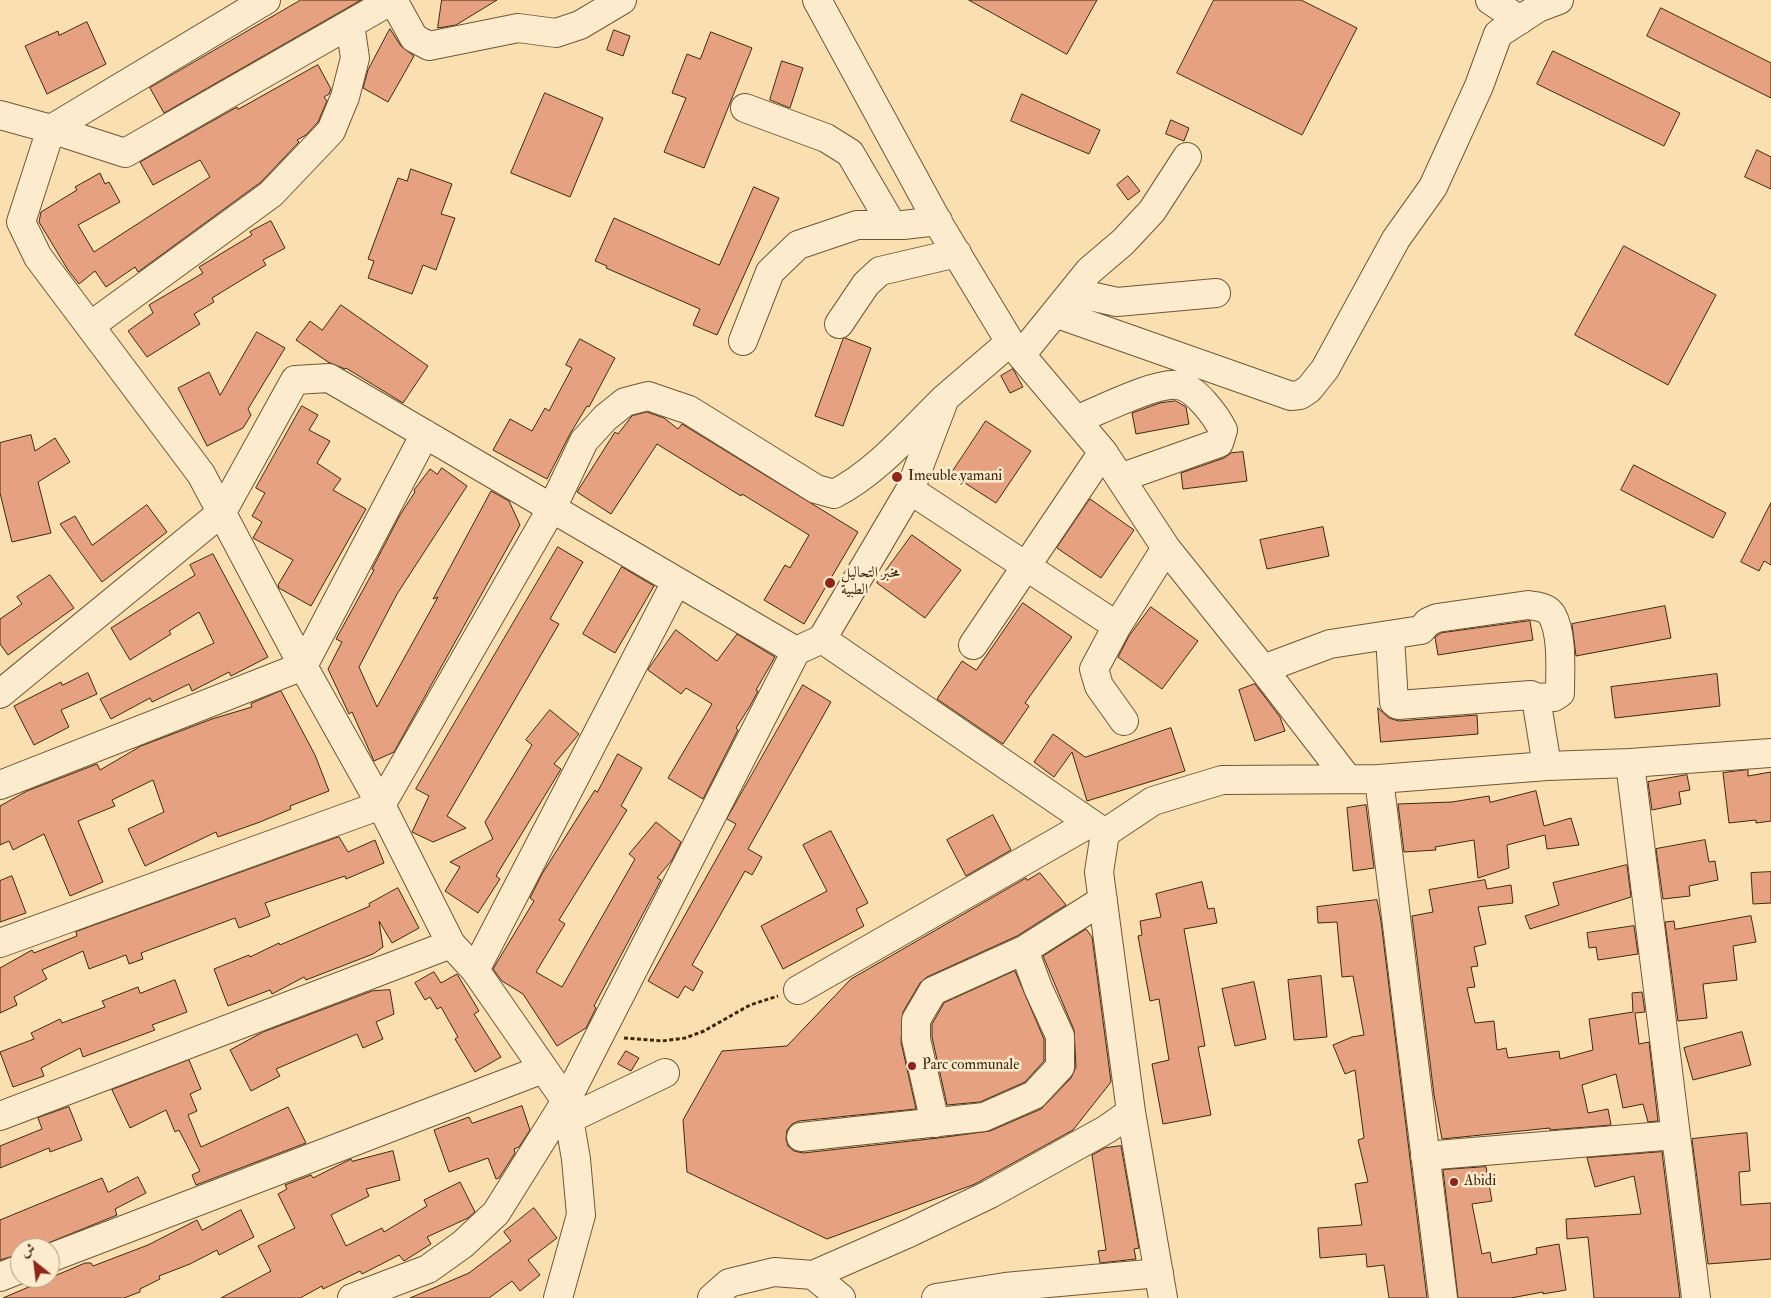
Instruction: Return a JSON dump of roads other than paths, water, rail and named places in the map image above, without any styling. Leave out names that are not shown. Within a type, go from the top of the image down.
[{"type":"street","points":[[266,0],[51,128],[21,222],[38,257],[202,474],[303,666],[381,805],[451,944],[475,970],[543,1069],[568,1110],[581,1214],[558,1298]]},
{"type":"street","points":[[0,115],[51,128],[125,153],[392,0],[414,38],[429,46],[518,28],[556,33],[580,25],[622,0]]},
{"type":"street","points":[[817,0],[938,220],[1016,348],[1103,452],[1166,548],[1347,778]]},
{"type":"street","points":[[1490,0],[1520,20]]},
{"type":"street","points":[[1064,302],[1291,396],[1300,395],[1309,389],[1325,370],[1396,239],[1433,187],[1479,86],[1498,34],[1538,8],[1559,0]]},
{"type":"street","points":[[90,326],[270,194],[331,131],[345,97],[355,58],[350,24]]},
{"type":"street","points":[[745,108],[826,138],[850,153],[892,225]]},
{"type":"street","points":[[0,943],[381,805],[552,508],[584,441],[605,418],[625,402],[648,396],[689,410],[816,488],[834,494],[849,486],[882,458],[945,398],[1016,348],[1064,302],[1089,271],[1122,242],[1152,211],[1187,157]]},
{"type":"street","points":[[743,340],[770,272],[798,245],[857,225],[892,225],[938,220]]},
{"type":"street","points":[[839,324],[866,284],[880,272],[957,253]]},
{"type":"street","points":[[1064,302],[1117,302],[1216,293]]},
{"type":"street","points":[[0,694],[222,512],[295,380],[329,378],[796,651]]},
{"type":"street","points":[[1076,420],[1163,385],[1180,385],[1213,412],[1223,430],[1219,443],[1120,478]]},
{"type":"street","points":[[352,1298],[428,1269],[463,1244],[496,1213],[568,1110],[602,1032],[796,651],[822,639],[910,490],[945,398]]},
{"type":"street","points":[[0,785],[303,666],[425,434]]},
{"type":"street","points":[[973,645],[1103,452]]},
{"type":"street","points":[[910,490],[1117,626]]},
{"type":"street","points":[[1124,721],[1099,686],[1094,669],[1117,626],[1166,548]]},
{"type":"street","points":[[475,970],[676,582]]},
{"type":"street","points":[[1263,669],[1330,644],[1390,637],[1421,630],[1428,622],[1437,618],[1528,605],[1543,607],[1552,615],[1559,641],[1560,693],[1554,697],[1536,698],[1531,695],[1398,705],[1394,702],[1390,637]]},
{"type":"street","points":[[822,639],[1098,828]]},
{"type":"street","points":[[1536,698],[1547,766]]},
{"type":"street","points":[[798,990],[1098,828],[1153,801],[1222,780],[1347,778],[1379,780],[1547,766],[1630,763],[1771,753]]},
{"type":"street","points":[[1630,763],[1696,1298]]},
{"type":"street","points":[[1379,780],[1443,1298]]},
{"type":"street","points":[[936,1298],[1006,1287],[1161,1285],[1131,1112],[1099,872],[1098,828]]},
{"type":"street","points":[[935,1123],[916,1039],[916,1020],[933,991],[1024,950],[1103,900]]},
{"type":"street","points":[[0,1116],[451,944]]},
{"type":"street","points":[[801,1137],[984,1117],[1034,1095],[1060,1067],[1060,1036],[1038,988],[1024,950]]},
{"type":"street","points":[[60,1254],[543,1069]]},
{"type":"street","points":[[568,1110],[666,1073]]},
{"type":"street","points":[[712,1298],[729,1283],[765,1274],[774,1272],[813,1275],[909,1233],[990,1194],[1107,1129],[1131,1112]]},
{"type":"street","points":[[1425,1156],[1675,1135]]},
{"type":"street","points":[[813,1275],[841,1298]]},
{"type":"place","name":"Imeuble yamani","points":[[897,477]]},
{"type":"place","name":"مخبر التحاليل الطبية","points":[[830,583]]},
{"type":"place","name":"Parc communale","points":[[912,1066]]},
{"type":"place","name":"Abidi","points":[[1454,1182]]}]
